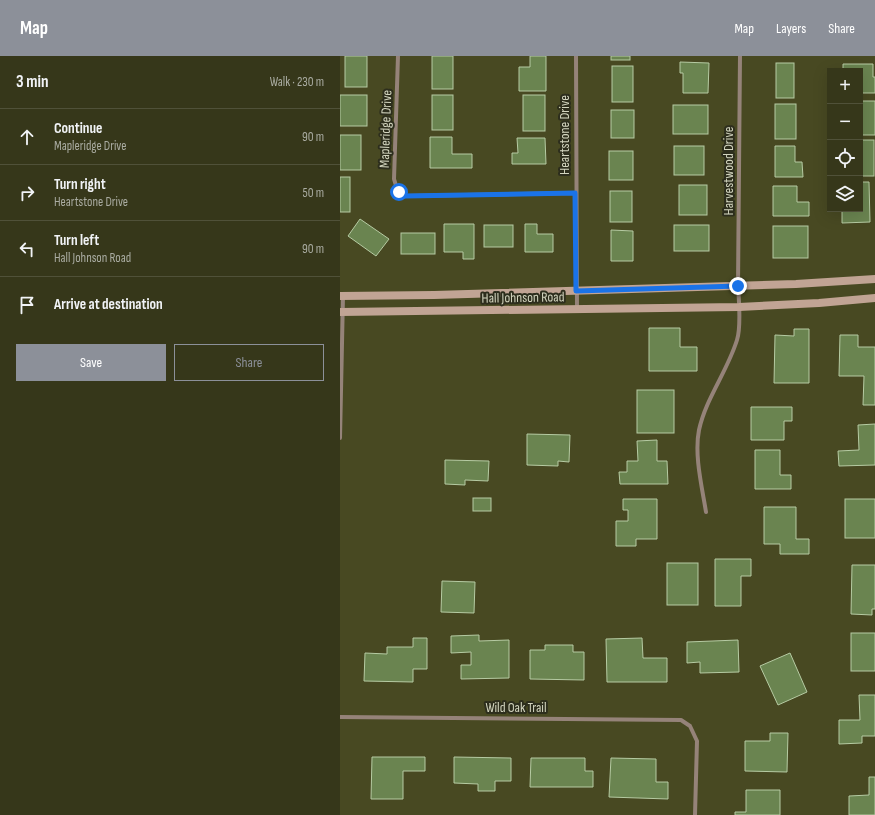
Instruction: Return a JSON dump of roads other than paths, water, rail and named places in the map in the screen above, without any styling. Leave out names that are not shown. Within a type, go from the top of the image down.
[{"type":"main road","name":"Hall Johnson Road","points":[[341,296],[576,291],[875,280]]},
{"type":"main road","name":"Hall Johnson Road","points":[[341,312],[739,307],[819,303],[875,298]]},
{"type":"street","name":"Mapleridge Drive","points":[[398,56],[394,179],[399,192],[405,196],[575,193]]},
{"type":"street","name":"Heartstone Drive","points":[[576,56],[575,193],[577,309]]},
{"type":"street","name":"Harvestwood Drive","points":[[706,512],[700,476],[698,448],[699,431],[704,411],[710,396],[720,380],[738,339],[740,56]]},
{"type":"street","points":[[340,438],[341,296]]},
{"type":"street","name":"Wild Oak Trail","points":[[340,717],[681,720],[690,726],[696,741],[695,815]]}]
